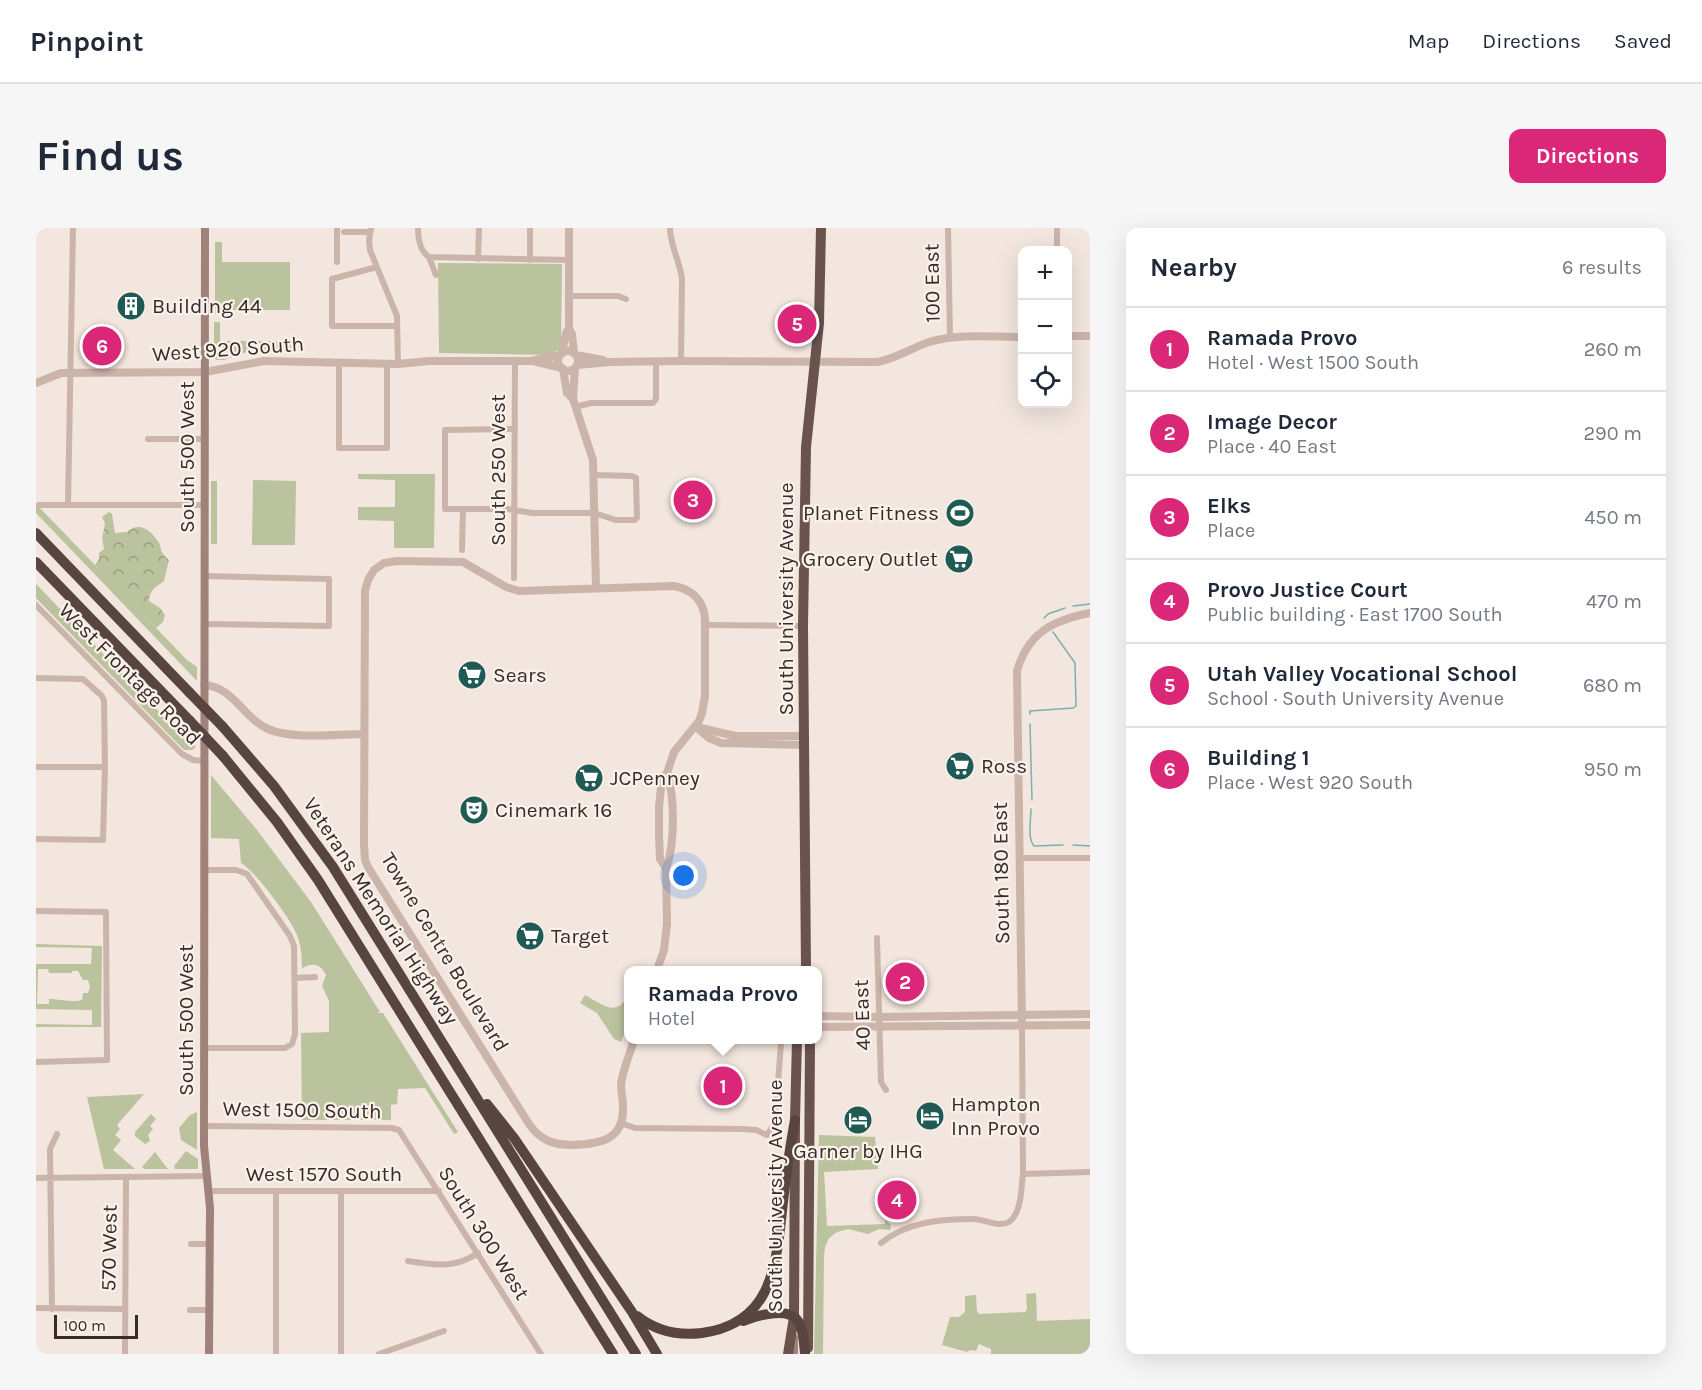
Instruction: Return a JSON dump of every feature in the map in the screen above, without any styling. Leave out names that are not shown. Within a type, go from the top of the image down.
[{"type":"highway","name":"South University Avenue","points":[[806,966],[803,626],[806,436],[819,323],[821,228]]},
{"type":"highway","name":"Veterans Memorial Highway","points":[[36,533],[222,727],[274,786],[316,842],[636,1354]]},
{"type":"highway","name":"Veterans Memorial Highway","points":[[36,562],[190,721],[271,814],[318,880],[613,1354]]},
{"type":"highway","name":"South University Avenue","points":[[794,1317],[797,1044]]},
{"type":"highway","name":"South University Avenue","points":[[807,1354],[810,1044]]},
{"type":"highway","points":[[444,1046],[514,1138],[632,1312],[657,1354]]},
{"type":"highway","points":[[735,1324],[753,1308],[770,1282],[778,1246],[795,1120]]},
{"type":"highway","points":[[632,1312],[644,1322],[658,1329],[674,1334],[689,1335],[719,1330],[769,1313],[785,1314],[794,1317],[801,1329],[807,1354]]},
{"type":"highway","points":[[788,1354],[794,1317]]},
{"type":"main road","name":"South 500 West","points":[[205,228],[204,1126],[210,1244],[209,1354]]},
{"type":"main road","name":"South University Avenue","points":[[794,1317],[794,1354]]},
{"type":"street","points":[[68,505],[72,228]]},
{"type":"street","points":[[337,228],[337,262]]},
{"type":"street","points":[[418,228],[419,242],[429,257],[436,275]]},
{"type":"street","points":[[478,259],[479,228]]},
{"type":"street","points":[[530,228],[530,260]]},
{"type":"street","points":[[569,228],[569,327],[572,333],[576,367],[574,403]]},
{"type":"street","points":[[670,228],[670,241],[682,279],[681,361]]},
{"type":"street","name":"100 East","points":[[948,228],[950,338]]},
{"type":"street","points":[[1057,228],[1057,246]]},
{"type":"street","points":[[344,232],[371,230],[370,250],[397,316],[398,364]]},
{"type":"street","points":[[429,257],[569,260]]},
{"type":"street","points":[[377,267],[332,279],[332,326],[397,326]]},
{"type":"street","points":[[569,296],[618,296],[626,299]]},
{"type":"street","points":[[569,327],[559,361],[563,369],[567,393],[574,403],[593,460],[596,587]]},
{"type":"street","points":[[1072,336],[1090,336]]},
{"type":"street","points":[[563,369],[571,370],[576,367],[610,362],[877,362],[890,360],[929,342],[950,338],[1018,337]]},
{"type":"street","points":[[561,354],[568,351],[610,362]]},
{"type":"street","name":"West 920 South","points":[[36,383],[48,377],[70,372],[205,372],[264,361],[387,364],[429,361],[531,361],[561,354]]},
{"type":"street","name":"South 250 West","points":[[514,578],[515,361]]},
{"type":"street","name":"West 920 South","points":[[531,361],[563,369]]},
{"type":"street","points":[[574,403],[653,403],[656,399],[656,361]]},
{"type":"street","points":[[339,363],[339,448],[387,448],[387,364]]},
{"type":"street","points":[[515,429],[446,430],[445,509],[594,513],[616,520],[637,518],[635,477],[594,475]]},
{"type":"street","points":[[148,439],[204,439]]},
{"type":"street","points":[[39,505],[204,505]]},
{"type":"street","points":[[462,550],[463,509]]},
{"type":"street","name":"Towne Centre Boulevard","points":[[621,1123],[612,1136],[602,1142],[565,1145],[550,1143],[541,1138],[529,1124],[368,867],[364,844],[366,587],[371,573],[380,565],[397,561],[459,561],[470,564],[513,590],[669,586],[684,588],[693,593],[701,604],[705,625],[705,700],[702,713],[695,726],[674,752],[667,773],[662,778],[658,813],[660,859],[666,868],[666,937],[658,966]]},
{"type":"street","points":[[204,576],[329,579],[329,626],[204,624]]},
{"type":"street","name":"West Frontage Road","points":[[36,605],[186,757],[204,761]]},
{"type":"street","name":"South 180 East","points":[[881,1244],[892,1234],[928,1222],[973,1219],[998,1224],[1006,1223],[1014,1216],[1018,1206],[1023,1174],[1016,680],[1020,662],[1029,645],[1043,631],[1064,618],[1090,613]]},
{"type":"street","points":[[705,625],[803,626]]},
{"type":"street","points":[[94,688],[105,676]]},
{"type":"street","points":[[36,678],[83,678],[105,701],[103,840],[36,839]]},
{"type":"street","points":[[204,685],[224,690],[262,726],[279,733],[364,734]]},
{"type":"street","points":[[695,726],[735,736],[805,740]]},
{"type":"street","points":[[695,726],[709,738],[721,743],[805,740]]},
{"type":"street","points":[[36,766],[105,767]]},
{"type":"street","points":[[666,868],[670,857],[672,833],[670,787],[667,773]]},
{"type":"street","points":[[1019,858],[1090,858]]},
{"type":"street","points":[[204,870],[240,871],[249,877],[290,936],[295,951],[295,1034],[292,1044],[282,1048],[204,1048]]},
{"type":"street","points":[[36,911],[106,912],[107,1060],[36,1062]]},
{"type":"street","name":"40 East","points":[[877,938],[881,1082],[886,1090]]},
{"type":"street","points":[[295,978],[315,977]]},
{"type":"street","points":[[822,1016],[1090,1014]]},
{"type":"street","points":[[822,1027],[1090,1025]]},
{"type":"street","points":[[621,1123],[623,1106],[621,1085],[633,1044]]},
{"type":"street","name":"South University Avenue","points":[[621,1123],[635,1128],[743,1128],[767,1135],[775,1122],[781,1044]]},
{"type":"street","name":"West 1500 South","points":[[204,1126],[392,1128],[399,1130]]},
{"type":"street","name":"South 300 West","points":[[399,1130],[540,1354]]},
{"type":"street","points":[[52,1309],[50,1149],[57,1134]]},
{"type":"street","points":[[1023,1174],[1090,1172]]},
{"type":"street","points":[[36,1178],[206,1176]]},
{"type":"street","name":"570 West","points":[[125,1354],[126,1178]]},
{"type":"street","name":"West 1570 South","points":[[208,1191],[439,1191]]},
{"type":"street","points":[[276,1191],[276,1354]]},
{"type":"street","points":[[341,1191],[341,1354]]},
{"type":"street","points":[[191,1244],[210,1244]]},
{"type":"street","points":[[408,1261],[427,1264],[457,1264],[468,1261],[478,1253]]},
{"type":"street","points":[[36,1308],[124,1309]]},
{"type":"street","points":[[190,1310],[209,1310]]},
{"type":"street","points":[[379,1354],[444,1331]]},
{"type":"green space","points":[[215,242],[222,242],[222,262],[290,262],[290,310],[220,310],[220,315],[215,314]]},
{"type":"green space","points":[[438,263],[562,264],[559,350],[548,355],[439,353]]},
{"type":"green space","points":[[214,322],[220,322],[220,341],[291,341],[291,352],[252,350],[224,360],[216,360]]},
{"type":"green space","points":[[358,474],[435,474],[434,548],[394,548],[394,521],[358,520],[358,507],[395,507],[395,480],[358,479]]},
{"type":"green space","points":[[253,480],[296,481],[295,545],[252,545]]},
{"type":"green space","points":[[211,481],[217,481],[217,544],[211,544]]},
{"type":"green space","points":[[36,504],[187,660],[197,667],[197,681],[36,513]]},
{"type":"green space","points":[[109,512],[112,514],[115,533],[127,532],[136,527],[145,528],[156,538],[162,553],[169,560],[164,581],[154,589],[149,597],[149,601],[160,608],[165,615],[163,622],[156,628],[95,565],[99,559],[99,553],[104,549],[102,538],[105,524],[102,517]]},
{"type":"green space","points":[[36,584],[189,743],[196,747],[192,750],[184,750],[36,598]]},
{"type":"green space","points":[[211,775],[257,830],[311,902],[380,1012],[377,1013],[383,1013],[458,1132],[454,1134],[425,1088],[398,1089],[397,1104],[391,1105],[391,1120],[302,1120],[301,1033],[329,1032],[329,1001],[322,986],[326,975],[322,968],[316,965],[302,968],[297,935],[263,885],[241,863],[239,839],[211,838]]},
{"type":"green space","points":[[36,944],[102,946],[101,1027],[36,1027],[36,1024],[92,1025],[92,1010],[36,1009],[36,964],[91,964],[92,948],[36,947]],"holes":[[[38,969],[48,969],[49,973],[78,971],[83,980],[88,980],[90,987],[88,993],[83,993],[82,1000],[79,1001],[49,999],[49,1004],[37,1004]]]},
{"type":"green space","points":[[585,995],[609,1007],[619,1006],[624,1002],[624,1035],[621,1042],[614,1039],[597,1013],[580,1003]]},
{"type":"green space","points":[[144,1094],[117,1125],[120,1129],[115,1135],[121,1140],[113,1150],[135,1169],[104,1169],[87,1097]]},
{"type":"green space","points":[[197,1112],[197,1150],[181,1140],[179,1128],[190,1115]]},
{"type":"green space","points":[[151,1114],[156,1119],[150,1126],[153,1129],[148,1135],[150,1141],[145,1144],[135,1136],[135,1132]]},
{"type":"green space","points":[[819,1135],[875,1137],[878,1169],[824,1172],[827,1226],[885,1224],[885,1220],[891,1225],[890,1230],[879,1229],[868,1234],[848,1229],[837,1232],[829,1238],[824,1256],[823,1354],[814,1354]]},
{"type":"green space","points":[[186,1151],[198,1159],[198,1169],[175,1169],[174,1166]]},
{"type":"green space","points":[[155,1152],[168,1169],[144,1169],[142,1167]]},
{"type":"green space","points":[[1036,1293],[1037,1321],[1090,1319],[1090,1354],[991,1354],[991,1349],[979,1344],[976,1351],[967,1352],[942,1345],[950,1317],[959,1317],[965,1312],[965,1296],[976,1295],[979,1314],[1025,1312],[1027,1309],[1026,1294]]},
{"type":"waterway","points":[[1073,606],[1090,604]]},
{"type":"waterway","points":[[1044,618],[1048,614],[1065,608]]},
{"type":"waterway","points":[[1030,714],[1030,711],[1076,706],[1075,663],[1053,632]]},
{"type":"waterway","points":[[1030,724],[1032,800]]},
{"type":"waterway","points":[[1031,809],[1030,834],[1034,846],[1063,845]]},
{"type":"waterway","points":[[1073,845],[1090,846]]},
{"type":"place","name":"Building 44","points":[[131,306]]},
{"type":"place","name":"Utah Valley Vocational School","points":[[797,324]]},
{"type":"place","name":"Building 1","points":[[102,346]]},
{"type":"place","name":"Elks","points":[[693,500]]},
{"type":"place","name":"Planet Fitness","points":[[960,513]]},
{"type":"place","name":"Grocery Outlet","points":[[959,559]]},
{"type":"place","name":"Sears","points":[[472,675]]},
{"type":"place","name":"Ross","points":[[960,766]]},
{"type":"place","name":"JCPenney","points":[[589,778]]},
{"type":"place","name":"Cinemark 16","points":[[474,810]]},
{"type":"place","name":"Target","points":[[530,936]]},
{"type":"place","name":"Image Decor","points":[[905,982]]},
{"type":"place","name":"Ramada Provo","points":[[723,1086]]},
{"type":"place","name":"Hampton Inn Provo","points":[[930,1116]]},
{"type":"place","name":"Garner by IHG","points":[[858,1120]]},
{"type":"place","name":"Provo Justice Court","points":[[897,1200]]}]
